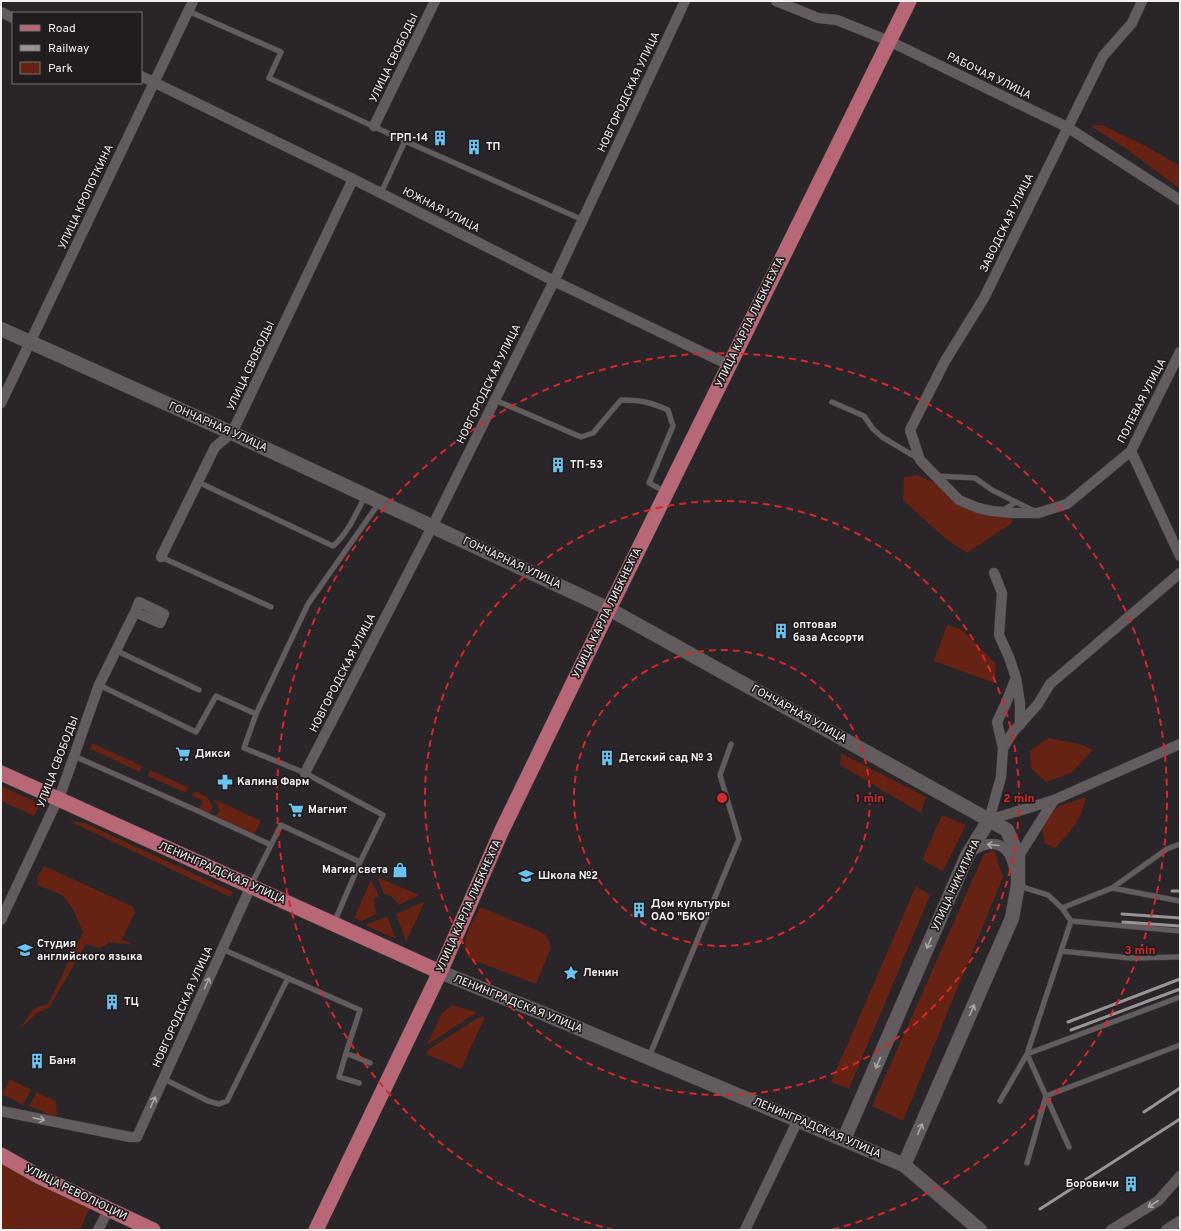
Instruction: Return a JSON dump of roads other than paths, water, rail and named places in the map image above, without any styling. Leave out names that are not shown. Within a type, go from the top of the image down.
[{"type":"main road","name":"УЛИЦА КАРЛА ЛИБКНЕХТА","points":[[316,1230],[440,972],[502,830],[908,1]]},
{"type":"main road","name":"ЛЕНИНГРАДСКАЯ УЛИЦА","points":[[1,773],[440,972]]},
{"type":"main road","name":"УЛИЦА РЕВОЛЮЦИИ","points":[[1,1155],[40,1177],[153,1230]]},
{"type":"street","name":"УЛИЦА КРОПОТКИНА","points":[[1,403],[193,1]]},
{"type":"street","name":"УЛИЦА СВОБОДЫ","points":[[374,126],[436,1]]},
{"type":"street","name":"НОВГОРОДСКАЯ УЛИЦА","points":[[305,773],[433,525],[554,281],[685,1]]},
{"type":"street","name":"РАБОЧАЯ УЛИЦА","points":[[776,1],[818,18],[837,20],[888,41],[1067,127],[1180,200]]},
{"type":"street","name":"ЗАВОДСКАЯ УЛИЦА","points":[[920,460],[910,430],[945,361],[984,298],[1103,56],[1132,23],[1142,1]]},
{"type":"street","points":[[1,12],[12,18]]},
{"type":"street","name":"ЮЖНАЯ УЛИЦА","points":[[142,76],[353,179],[554,281],[729,365]]},
{"type":"street","name":"УЛИЦА СВОБОДЫ","points":[[161,557],[215,447],[232,433],[353,179]]},
{"type":"street","name":"ГОНЧАРНАЯ УЛИЦА","points":[[1,328],[433,525],[609,609],[1007,830],[1018,857]]},
{"type":"street","name":"ПОЛЕВАЯ УЛИЦА","points":[[1038,513],[1067,504],[1131,451],[1180,352]]},
{"type":"street","points":[[1131,451],[1180,556]]},
{"type":"street","points":[[920,460],[958,500],[978,508],[1002,512],[1038,513]]},
{"type":"street","points":[[994,573],[1002,593],[999,635],[1009,657],[1016,678],[1020,703],[1020,725]]},
{"type":"street","name":"УЛИЦА НИКИТИНА","points":[[844,1139],[968,856],[989,820],[1000,777],[1003,748],[1013,732],[1038,704],[1050,684],[1180,573]]},
{"type":"street","name":"УЛИЦА СВОБОДЫ","points":[[1,920],[58,799],[99,685],[135,612]]},
{"type":"street","points":[[1003,748],[997,722],[1016,678]]},
{"type":"street","points":[[989,820],[1054,800],[1180,744]]},
{"type":"street","points":[[904,1164],[1012,918],[1018,886],[1018,857],[1054,800]]},
{"type":"street","points":[[968,856],[976,847],[988,843],[999,845],[1007,851],[1013,863],[1018,886]]},
{"type":"street","name":"НОВГОРОДСКАЯ УЛИЦА","points":[[1,1111],[130,1138],[137,1137],[251,886]]},
{"type":"street","name":"ЛЕНИНГРАДСКАЯ УЛИЦА","points":[[440,972],[904,1164],[980,1230]]},
{"type":"street","points":[[744,1230],[798,1120]]},
{"type":"street","points":[[1111,1230],[1158,1201],[1180,1176]]},
{"type":"street","points":[[98,1230],[109,1209]]},
{"type":"street","points":[[1166,1230],[1180,1221]]},
{"type":"lane","points":[[188,11],[281,52],[269,78],[405,141],[583,220]]},
{"type":"lane","points":[[381,193],[405,141]]},
{"type":"lane","points":[[495,400],[581,437],[593,433],[621,400],[639,400],[668,410],[673,426],[649,483],[667,492]]},
{"type":"lane","points":[[832,402],[864,416],[873,429],[882,437],[920,460]]},
{"type":"lane","points":[[935,476],[975,478],[992,490],[1038,513]]},
{"type":"lane","points":[[198,482],[333,546],[341,539],[366,495]]},
{"type":"lane","points":[[334,923],[382,815],[305,773],[244,748],[256,714],[308,604],[380,502]]},
{"type":"lane","points":[[1002,512],[1016,502]]},
{"type":"lane","points":[[161,557],[271,607]]},
{"type":"lane","points":[[115,650],[199,690]]},
{"type":"lane","points":[[99,685],[196,732],[216,696],[256,714]]},
{"type":"lane","points":[[649,1058],[739,839],[720,775],[731,744]]},
{"type":"lane","points":[[74,756],[271,845]]},
{"type":"lane","points":[[251,886],[281,825],[360,862]]},
{"type":"lane","points":[[1062,908],[1112,888],[1167,849],[1180,844]]},
{"type":"lane","points":[[1018,886],[1048,895],[1062,908],[1071,921],[1180,932]]},
{"type":"lane","points":[[1112,888],[1180,901]]},
{"type":"lane","points":[[1000,1101],[1027,1054],[1071,921]]},
{"type":"lane","points":[[222,949],[360,1010],[339,1077],[359,1083]]},
{"type":"lane","points":[[1061,951],[1130,958],[1180,957]]},
{"type":"lane","points":[[164,1079],[208,1101],[219,1104],[227,1101],[288,978]]},
{"type":"lane","points":[[1027,1054],[1180,997]]},
{"type":"lane","points":[[1046,1096],[1180,1045]]},
{"type":"lane","points":[[346,1053],[370,1063]]},
{"type":"lane","points":[[1027,1054],[1069,1147]]},
{"type":"lane","points":[[1027,1164],[1046,1096]]},
{"type":"railway","points":[[1172,891],[1180,891]]},
{"type":"railway","points":[[1122,914],[1180,918]]},
{"type":"railway","points":[[1123,922],[1180,926]]},
{"type":"railway","points":[[1068,1022],[1180,979]]},
{"type":"railway","points":[[1071,1030],[1180,989]]},
{"type":"railway","points":[[1144,1112],[1180,1088]]},
{"type":"railway","points":[[1040,1209],[1180,1119]]},
{"type":"place","name":"ГРП-14","points":[[440,138]]},
{"type":"place","name":"ТП","points":[[474,147]]},
{"type":"place","name":"ТП-53","points":[[558,465]]},
{"type":"place","name":"оптовая база Ассорти","points":[[781,631]]},
{"type":"place","name":"Дикси","points":[[183,754]]},
{"type":"place","name":"Детский сад № 3","points":[[607,758]]},
{"type":"place","name":"Калина Фарм","points":[[225,782]]},
{"type":"place","name":"Магнит","points":[[296,810]]},
{"type":"place","name":"Магия света","points":[[400,870]]},
{"type":"place","name":"Школа №2","points":[[526,876]]},
{"type":"place","name":"Дом культуры ОАО \"БКО\"","points":[[639,910]]},
{"type":"place","name":"Студия английского языка","points":[[25,950]]},
{"type":"place","name":"Ленин","points":[[571,973]]},
{"type":"place","name":"ТЦ","points":[[112,1002]]},
{"type":"place","name":"Баня","points":[[37,1061]]},
{"type":"place","name":"Боровичи","points":[[1131,1184]]}]
